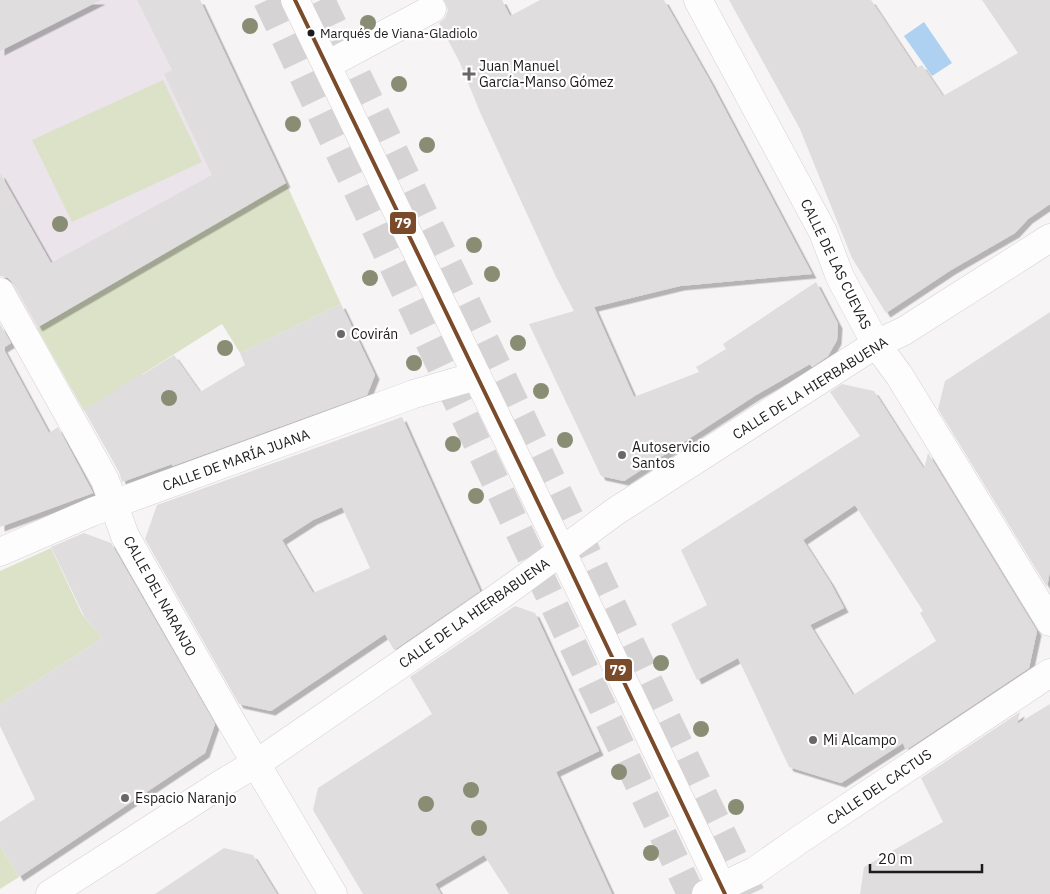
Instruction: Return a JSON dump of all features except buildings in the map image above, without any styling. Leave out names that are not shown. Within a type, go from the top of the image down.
[{"type":"street","points":[[295,0],[562,552],[717,892]]},
{"type":"street","name":"CALLE DE LAS CUEVAS","points":[[698,0],[823,232],[840,276],[876,344],[899,375],[1050,622]]},
{"type":"street","points":[[327,65],[432,9]]},
{"type":"street","name":"CALLE DE LA HIERBABUENA","points":[[50,894],[218,786],[256,764],[562,552],[616,511],[876,344],[904,331],[1050,238]]},
{"type":"street","name":"CALLE DEL NARANJO","points":[[0,292],[106,480],[125,536],[333,894]]},
{"type":"street","name":"CALLE DE MARÍA JUANA","points":[[0,552],[114,504],[414,394],[476,376]]},
{"type":"street","name":"CALLE DEL CACTUS","points":[[717,892],[755,871],[1050,673]]},
{"type":"shaded area","points":[[0,0],[200,0],[286,183],[37,328],[0,263]]},
{"type":"green space","points":[[163,80],[202,162],[72,222],[32,140]]},
{"type":"green space","points":[[286,183],[341,304],[240,353],[222,324],[84,411],[37,328]]},
{"type":"green space","points":[[51,548],[82,614],[102,638],[0,705],[0,571]]},
{"type":"green space","points":[[0,845],[19,877],[0,889]]},
{"type":"water","points":[[924,22],[952,63],[932,76],[904,36]]},
{"type":"tunnel","points":[[267,0],[691,894]]},
{"type":"tunnel","points":[[321,0],[751,894]]},
{"type":"transit line","name":"79","points":[[295,0],[725,894]]},
{"type":"place","name":"Marqués de Viana-Gladiolo","points":[[311,33]]},
{"type":"place","name":"Juan Manuel García-Manso Gómez","points":[[469,74]]},
{"type":"place","name":"Covirán","points":[[341,334]]},
{"type":"place","name":"Autoservicio Santos","points":[[622,455]]},
{"type":"place","name":"Mi Alcampo","points":[[813,740]]},
{"type":"place","name":"Espacio Naranjo","points":[[125,798]]}]
